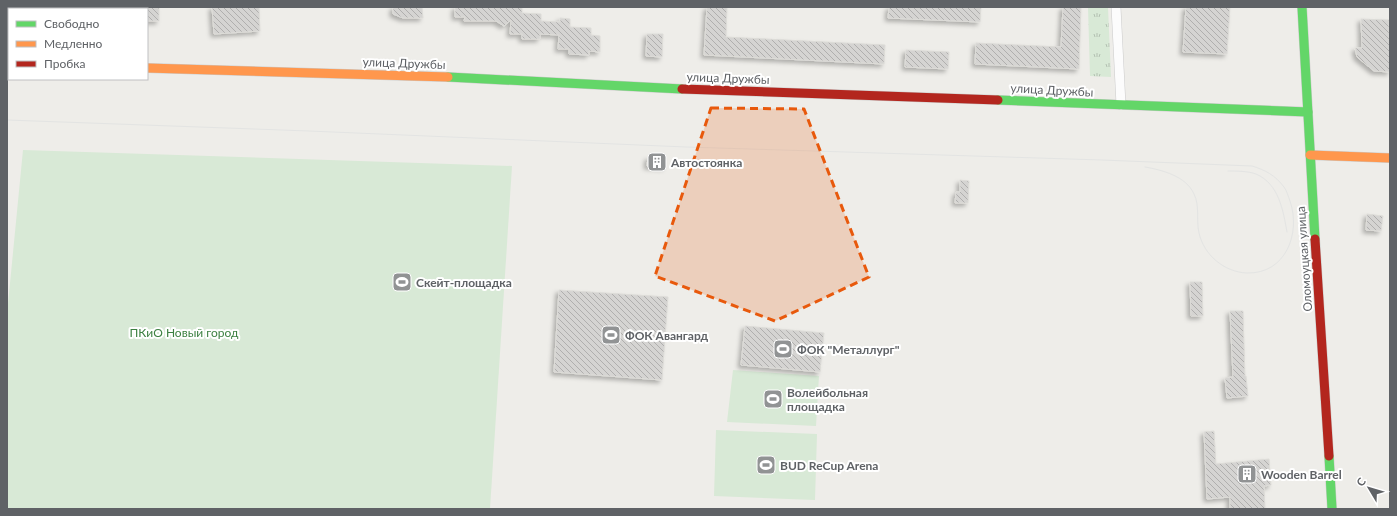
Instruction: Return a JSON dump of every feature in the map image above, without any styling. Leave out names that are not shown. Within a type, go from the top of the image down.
[{"type":"street","points":[[1116,7],[1121,105]]},
{"type":"street","name":"Оломоуцкая улица","points":[[1302,7],[1332,509]]},
{"type":"street","name":"улица Дружбы","points":[[148,68],[407,75],[678,89],[1308,112]]},
{"type":"street","points":[[1310,155],[1390,158]]},
{"type":"highlighted area","points":[[711,108],[804,109],[869,277],[775,321],[655,276]]},
{"type":"green space","points":[[1088,7],[1108,7],[1111,77],[1090,76]]},
{"type":"green space","name":"ПКиО Новый город","points":[[23,150],[512,166],[490,509],[7,509],[7,314]]},
{"type":"green space","name":"Волейбольная площадка","points":[[733,370],[819,376],[816,426],[727,422]]},
{"type":"green space","name":"BUD ReCup Arena","points":[[716,430],[817,434],[815,500],[714,496]]},
{"type":"building","points":[[159,7],[159,21],[148,21],[147,8]]},
{"type":"building","points":[[212,7],[259,7],[260,31],[214,34]]},
{"type":"building","points":[[393,7],[422,7],[423,18],[403,18],[393,14]]},
{"type":"building","points":[[455,7],[522,7],[522,13],[541,14],[541,21],[560,22],[560,18],[570,19],[570,27],[591,28],[591,35],[600,36],[600,52],[589,51],[589,55],[569,54],[569,49],[558,49],[559,35],[540,34],[540,39],[522,39],[522,34],[510,34],[511,20],[504,26],[496,21],[464,21],[465,17],[455,17]]},
{"type":"building","points":[[707,7],[727,7],[726,37],[885,45],[884,64],[704,55]]},
{"type":"building","points":[[889,7],[981,7],[980,22],[888,18]]},
{"type":"building","points":[[1063,7],[1081,7],[1079,69],[975,64],[976,43],[1061,47]]},
{"type":"building","points":[[1186,7],[1230,7],[1227,54],[1183,52]]},
{"type":"building","points":[[1361,19],[1389,20],[1390,72],[1374,71],[1357,57],[1355,48],[1362,48]]},
{"type":"building","points":[[647,34],[663,34],[662,57],[646,56]]},
{"type":"building","points":[[906,50],[949,52],[948,69],[905,67]]},
{"type":"building","name":"Автостоянка","points":[[648,157],[666,158],[665,167],[647,166]]},
{"type":"building","points":[[960,180],[969,181],[968,203],[955,203],[956,192],[960,192]]},
{"type":"building","points":[[1367,214],[1383,216],[1381,231],[1366,230]]},
{"type":"building","points":[[1190,282],[1202,282],[1203,316],[1191,316]]},
{"type":"building","name":"ФОК Авангард","points":[[559,290],[668,297],[662,380],[554,372]]},
{"type":"building","points":[[1230,311],[1243,311],[1245,376],[1248,396],[1227,398],[1225,378],[1233,377]]},
{"type":"building","name":"ФОК \"Металлург\"","points":[[745,326],[824,333],[820,372],[741,365]]},
{"type":"building","points":[[1214,431],[1216,464],[1269,459],[1271,485],[1264,486],[1265,509],[1230,509],[1230,497],[1207,499],[1204,432]]},
{"type":"tram line","points":[[7,120],[686,147],[1252,166],[1265,171],[1281,183],[1287,192],[1290,201],[1293,213],[1292,238],[1281,259],[1272,267],[1260,272],[1239,272],[1223,266],[1210,255],[1202,241],[1198,228],[1197,203],[1190,188],[1179,178],[1173,175],[1145,167]]},
{"type":"tram line","points":[[1228,171],[1256,174],[1264,178],[1270,184],[1279,198],[1287,232]]},
{"type":"traffic: fast","points":[[1302,7],[1315,239]]},
{"type":"traffic: fast","points":[[448,77],[682,89]]},
{"type":"traffic: fast","points":[[998,100],[1308,112]]},
{"type":"traffic: fast","points":[[1329,456],[1332,509]]},
{"type":"traffic: slow","points":[[148,68],[448,77]]},
{"type":"traffic: slow","points":[[1310,155],[1390,158]]},
{"type":"traffic: jam","points":[[682,89],[998,100]]},
{"type":"traffic: jam","points":[[1315,239],[1329,456]]},
{"type":"place","name":"Автостоянка","points":[[657,162]]},
{"type":"place","name":"Скейт-площадка","points":[[402,282]]},
{"type":"place","name":"ФОК Авангард","points":[[611,335]]},
{"type":"place","name":"ФОК \"Металлург\"","points":[[783,349]]},
{"type":"place","name":"Волейбольная площадка","points":[[773,399]]},
{"type":"place","name":"BUD ReCup Arena","points":[[766,465]]},
{"type":"place","name":"Wooden Barrel","points":[[1247,474]]}]
